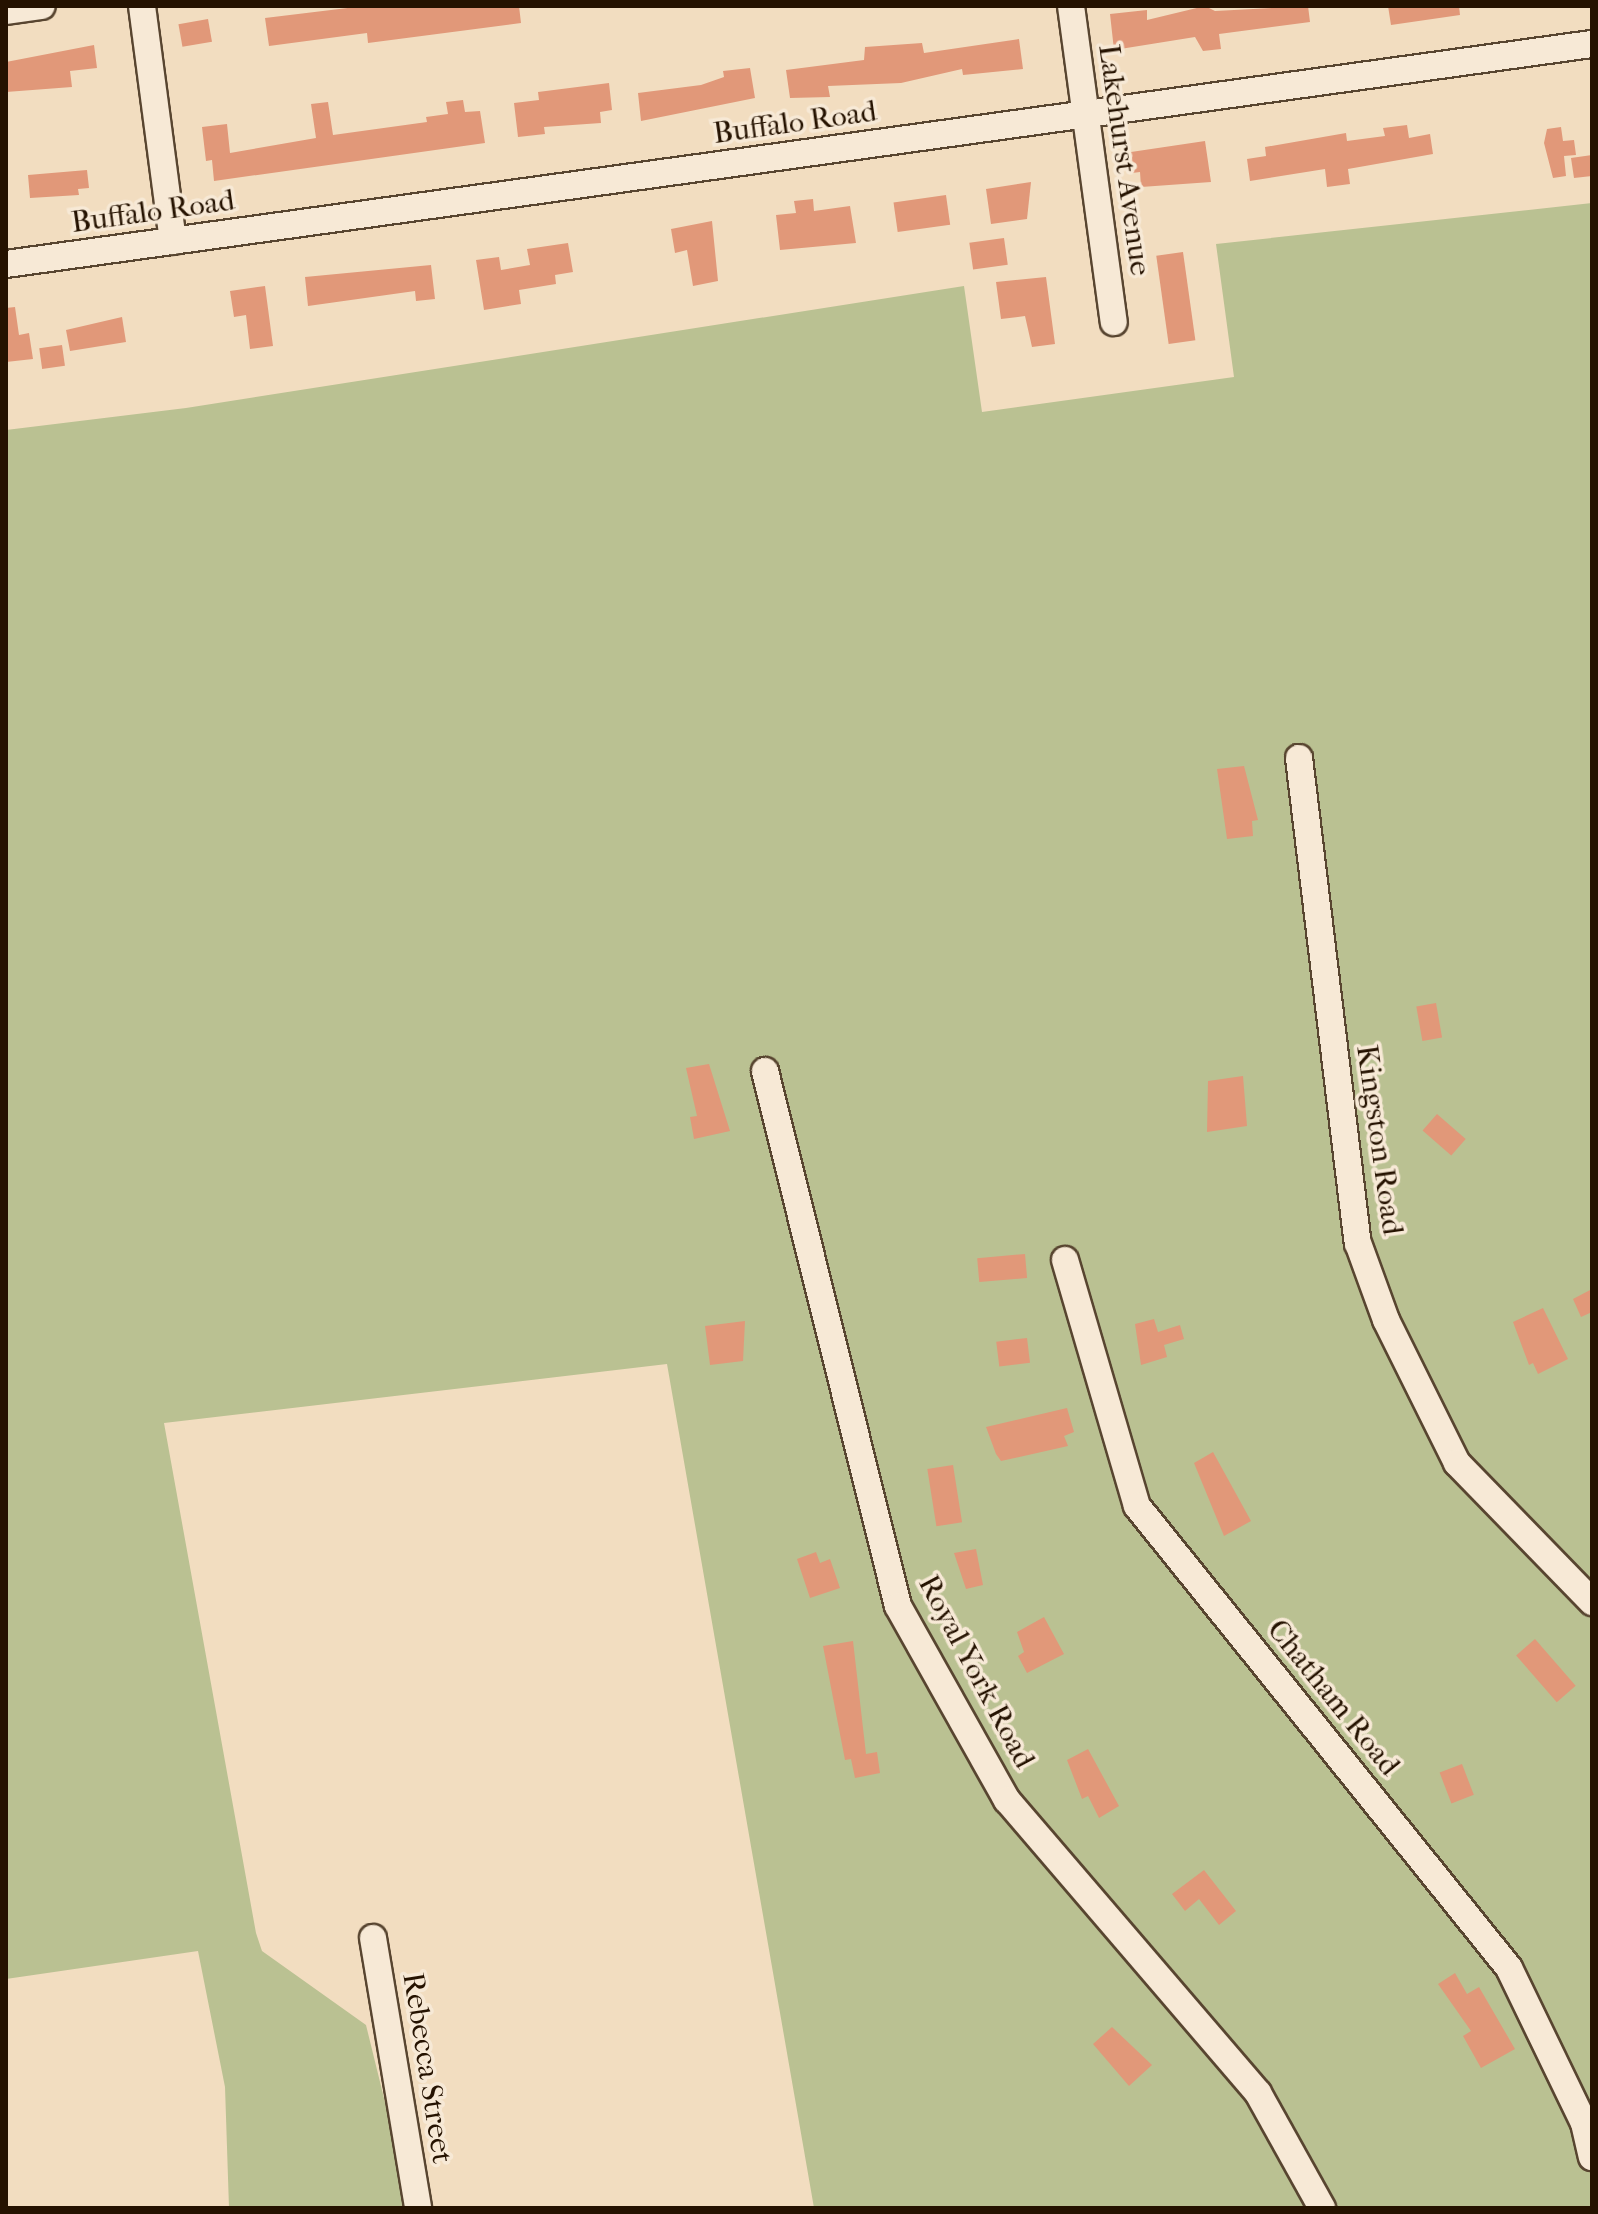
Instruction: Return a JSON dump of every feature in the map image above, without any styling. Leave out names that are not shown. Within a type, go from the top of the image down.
[{"type":"street","points":[[6,11],[42,6]]},
{"type":"street","points":[[142,6],[173,241]]},
{"type":"street","name":"Lakehurst Avenue","points":[[1071,6],[1114,322]]},
{"type":"street","name":"Buffalo Road","points":[[6,264],[1592,44]]},
{"type":"street","name":"Kingston Road","points":[[1299,758],[1358,1243],[1386,1320],[1457,1463],[1592,1602]]},
{"type":"street","name":"Royal York Road","points":[[765,1071],[898,1606],[1007,1800],[1258,2093],[1322,2208]]},
{"type":"street","name":"Chatham Road","points":[[1065,1260],[1137,1506],[1509,1968],[1584,2123],[1592,2157]]},
{"type":"street","name":"Rebecca Street","points":[[373,1938],[418,2208]]},
{"type":"green space","points":[[1592,203],[1592,2208],[814,2208],[667,1364],[164,1423],[256,1933],[262,1951],[366,2025],[411,2208],[229,2208],[225,2087],[198,1951],[6,1979],[6,430],[186,408],[964,286],[982,412],[1234,377],[1216,244]]},
{"type":"building","points":[[364,6],[519,6],[521,23],[368,43],[367,33],[269,46],[265,18]]},
{"type":"building","points":[[1205,6],[1215,11],[1308,6],[1310,22],[1219,34],[1221,49],[1203,51],[1195,37],[1114,50],[1110,14],[1147,10],[1147,20]]},
{"type":"building","points":[[1388,6],[1459,6],[1460,15],[1391,25]]},
{"type":"building","points":[[208,19],[212,42],[182,47],[178,24]]},
{"type":"building","points":[[1019,39],[1023,69],[963,75],[962,69],[901,83],[828,86],[830,97],[790,98],[786,70],[864,60],[865,47],[922,43],[924,53]]},
{"type":"building","points":[[94,45],[97,68],[70,71],[72,87],[6,92],[6,62]]},
{"type":"building","points":[[750,68],[755,98],[641,121],[638,93],[701,85],[724,77],[723,71]]},
{"type":"building","points":[[609,83],[612,110],[600,112],[601,123],[544,127],[545,134],[518,137],[514,103],[539,100],[538,92]]},
{"type":"building","points":[[463,100],[465,112],[480,111],[485,143],[214,181],[212,160],[206,161],[202,127],[227,124],[230,153],[316,138],[311,104],[328,102],[333,135],[427,122],[426,117],[448,114],[446,102]]},
{"type":"building","points":[[1407,125],[1409,138],[1430,134],[1433,154],[1348,169],[1350,184],[1327,187],[1325,169],[1250,181],[1247,159],[1266,156],[1265,147],[1346,133],[1347,141],[1385,136],[1383,128]]},
{"type":"building","points":[[1561,127],[1563,141],[1574,140],[1576,155],[1564,156],[1566,176],[1553,178],[1544,143],[1547,129]]},
{"type":"building","points":[[1205,141],[1211,182],[1141,187],[1140,172],[1132,173],[1131,152]]},
{"type":"building","points":[[1592,155],[1592,176],[1574,178],[1571,158]]},
{"type":"building","points":[[87,170],[89,188],[78,189],[79,195],[30,198],[28,175]]},
{"type":"building","points":[[1031,182],[1027,219],[991,224],[986,189]]},
{"type":"building","points":[[946,195],[950,225],[898,232],[894,202]]},
{"type":"building","points":[[813,199],[814,211],[850,206],[856,243],[780,250],[776,215],[796,213],[794,201]]},
{"type":"building","points":[[712,221],[718,281],[693,286],[687,250],[675,253],[671,229]]},
{"type":"building","points":[[1004,238],[1008,265],[973,270],[969,243]]},
{"type":"building","points":[[568,243],[573,272],[555,275],[556,284],[519,290],[521,304],[484,310],[476,260],[499,257],[501,270],[530,265],[527,249]]},
{"type":"building","points":[[1183,252],[1195,340],[1169,344],[1156,256]]},
{"type":"building","points":[[431,265],[435,299],[416,301],[415,291],[308,306],[305,277]]},
{"type":"building","points":[[1046,277],[1055,344],[1032,347],[1025,316],[1001,319],[996,282]]},
{"type":"building","points":[[265,286],[273,346],[250,349],[246,315],[234,317],[230,291]]},
{"type":"building","points":[[15,307],[19,335],[29,333],[33,359],[6,362],[6,308]]},
{"type":"building","points":[[122,317],[126,342],[70,351],[66,330]]},
{"type":"building","points":[[62,345],[65,366],[42,369],[39,348]]},
{"type":"building","points":[[1244,766],[1258,820],[1252,821],[1253,836],[1227,839],[1217,769]]},
{"type":"building","points":[[1436,1003],[1442,1037],[1422,1041],[1416,1006]]},
{"type":"building","points":[[709,1064],[730,1131],[694,1139],[690,1117],[697,1116],[686,1068]]},
{"type":"building","points":[[1243,1076],[1247,1126],[1207,1132],[1208,1081]]},
{"type":"building","points":[[1437,1114],[1466,1139],[1451,1156],[1423,1131]]},
{"type":"building","points":[[1025,1254],[1027,1278],[979,1282],[977,1258]]},
{"type":"building","points":[[1592,1289],[1592,1312],[1581,1317],[1573,1299]]},
{"type":"building","points":[[1543,1308],[1568,1359],[1538,1374],[1533,1363],[1529,1365],[1513,1322]]},
{"type":"building","points":[[1154,1319],[1158,1332],[1180,1325],[1184,1339],[1164,1345],[1167,1357],[1141,1365],[1135,1324]]},
{"type":"building","points":[[745,1321],[743,1361],[710,1365],[705,1326]]},
{"type":"building","points":[[1027,1338],[1030,1363],[999,1367],[996,1342]]},
{"type":"building","points":[[1067,1408],[1074,1432],[1064,1436],[1068,1446],[1001,1461],[986,1427]]},
{"type":"building","points":[[1213,1452],[1251,1521],[1224,1536],[1194,1463]]},
{"type":"building","points":[[953,1465],[962,1522],[936,1526],[927,1469]]},
{"type":"building","points":[[976,1549],[983,1585],[966,1589],[954,1553]]},
{"type":"building","points":[[816,1552],[820,1563],[830,1559],[840,1588],[810,1598],[797,1559]]},
{"type":"building","points":[[1044,1617],[1064,1654],[1027,1673],[1018,1656],[1024,1652],[1017,1632]]},
{"type":"building","points":[[1535,1639],[1576,1686],[1557,1702],[1516,1655]]},
{"type":"building","points":[[853,1641],[866,1754],[877,1752],[880,1773],[855,1778],[851,1759],[845,1760],[823,1646]]},
{"type":"building","points":[[1088,1749],[1119,1806],[1099,1818],[1088,1796],[1082,1799],[1067,1760]]},
{"type":"building","points":[[1462,1764],[1474,1795],[1451,1803],[1440,1773]]},
{"type":"building","points":[[1204,1870],[1236,1911],[1219,1925],[1199,1899],[1185,1911],[1172,1894]]},
{"type":"building","points":[[1455,1973],[1467,1994],[1479,1987],[1515,2049],[1481,2068],[1463,2036],[1471,2031],[1438,1984]]},
{"type":"building","points":[[1112,2027],[1152,2065],[1129,2086],[1093,2044]]}]
